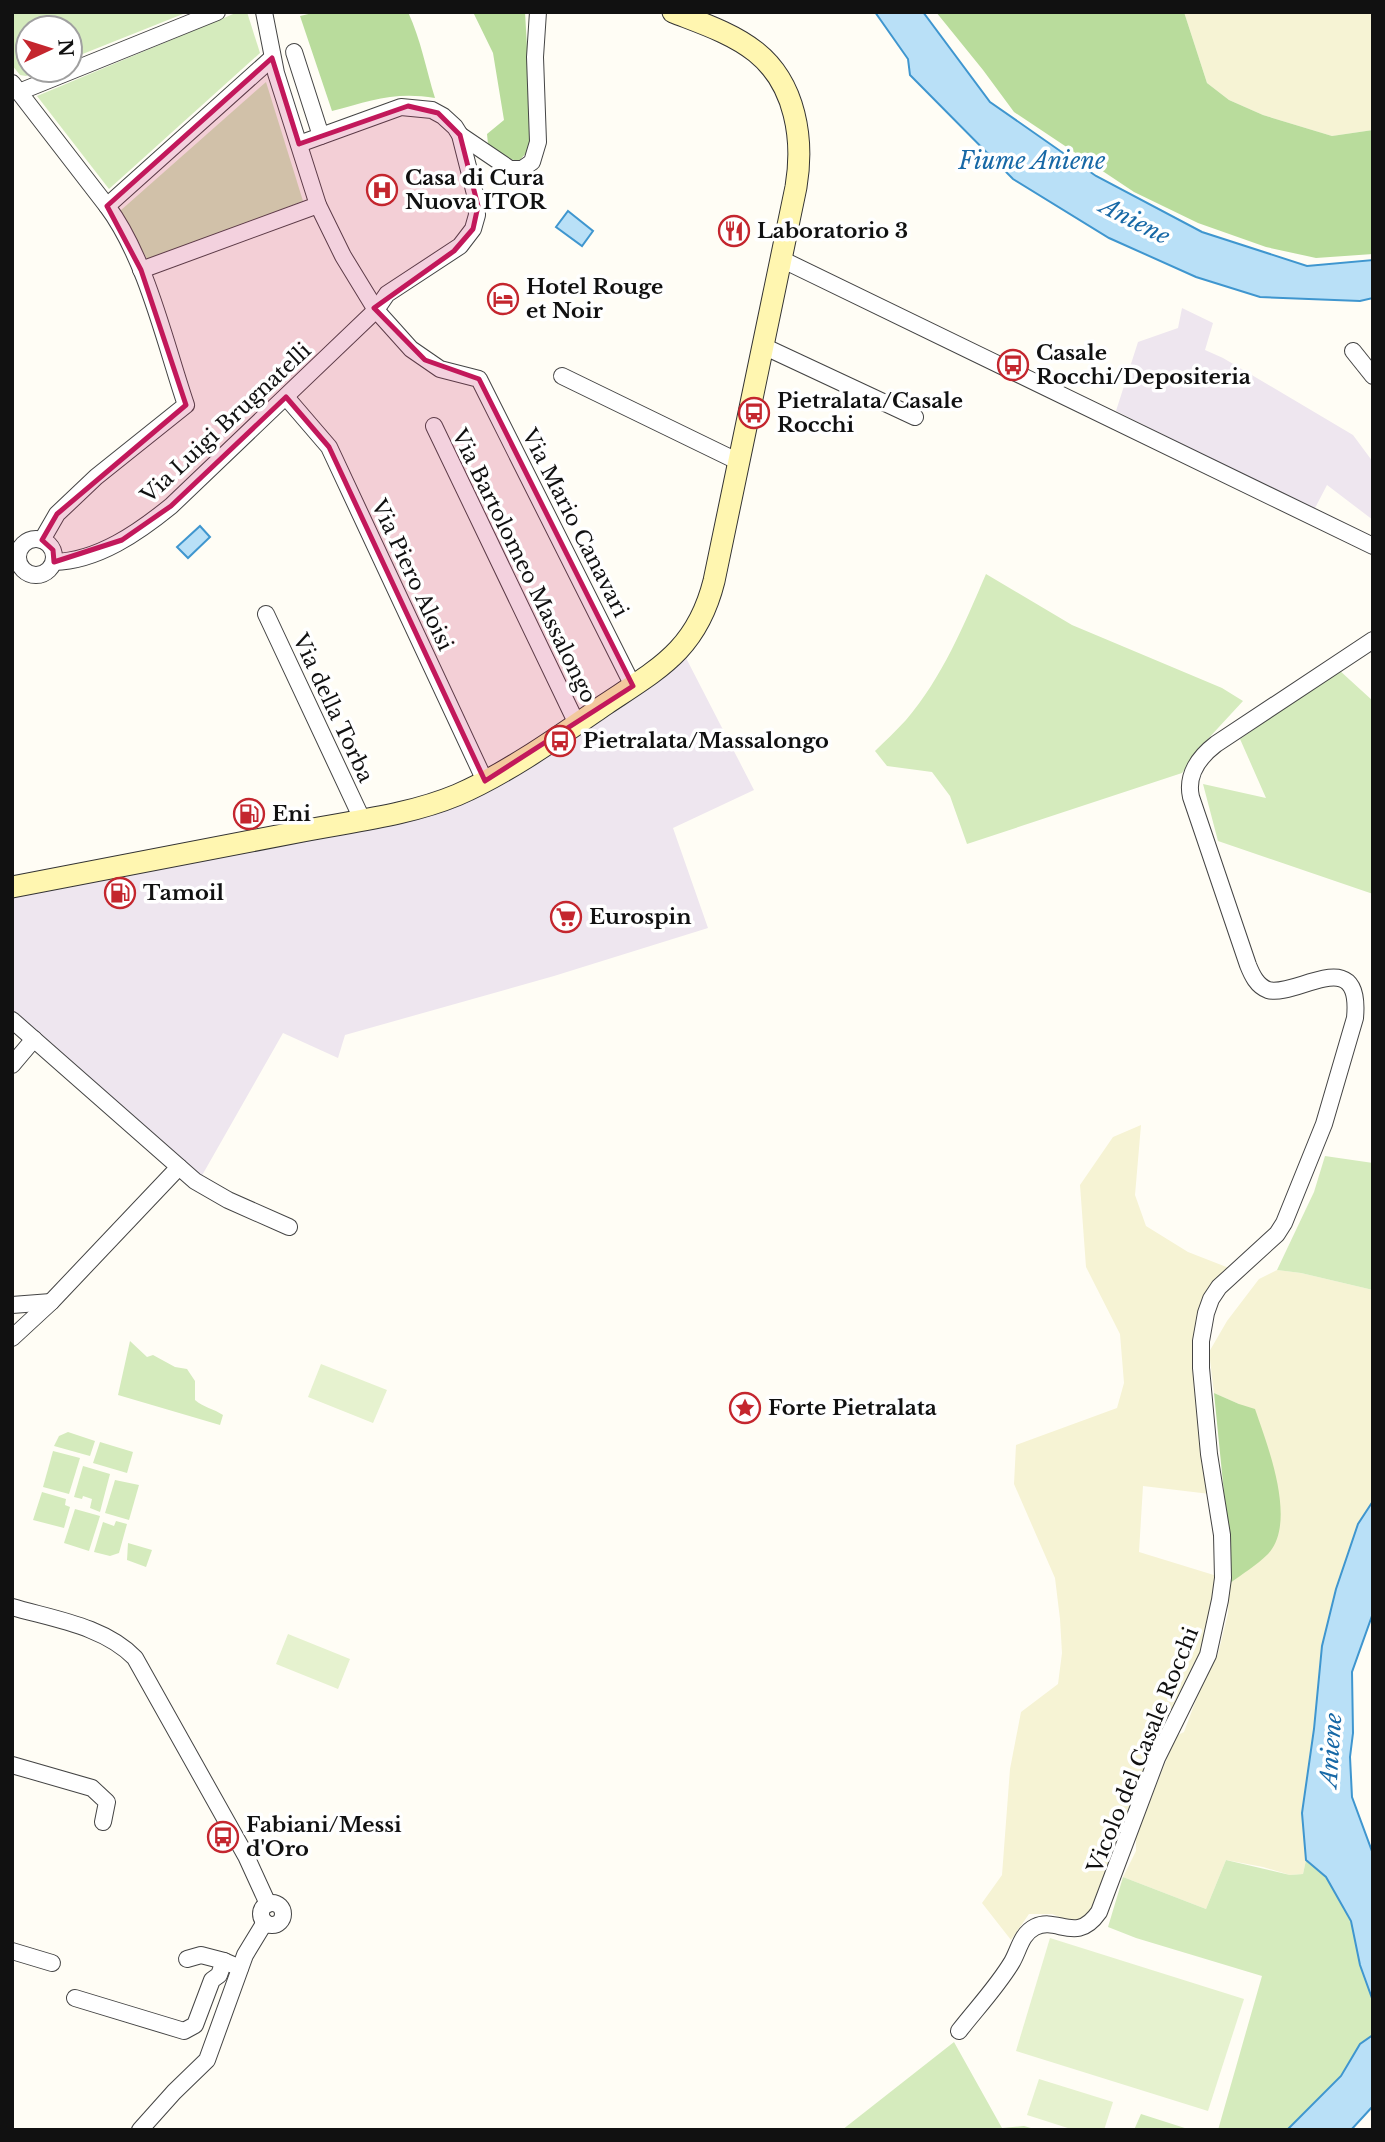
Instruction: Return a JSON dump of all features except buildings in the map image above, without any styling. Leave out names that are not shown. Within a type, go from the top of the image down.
[{"type":"street","points":[[42,540],[57,514],[96,477],[186,405],[141,270],[123,231],[107,206],[16,88],[217,12]]},
{"type":"street","points":[[264,12],[272,58],[318,205],[343,256],[376,310]]},
{"type":"street","points":[[299,144],[408,106],[438,113],[452,124],[460,135],[510,169],[523,169],[532,162],[538,142],[535,57],[538,12]]},
{"type":"street","points":[[12,887],[428,805],[485,781],[577,724],[675,655],[702,619],[714,581],[796,187],[800,155],[795,116],[785,88],[771,66],[748,47],[718,30],[673,12]]},
{"type":"street","points":[[294,52],[321,136]]},
{"type":"street","points":[[107,206],[272,58]]},
{"type":"street","name":"Via Luigi Brugnatelli","points":[[54,562],[103,550],[146,526],[177,502],[376,310],[387,294],[460,246],[473,229],[478,206],[460,135]]},
{"type":"street","points":[[141,270],[318,205]]},
{"type":"street","points":[[781,259],[1373,546]]},
{"type":"street","name":"Via Mario Canavari","points":[[376,310],[411,349],[425,360],[445,372],[479,379],[633,686]]},
{"type":"street","points":[[763,346],[915,416]]},
{"type":"street","points":[[1353,351],[1373,376]]},
{"type":"street","points":[[562,376],[739,462]]},
{"type":"street","name":"Via Piero Aloisi","points":[[286,397],[329,447],[485,781]]},
{"type":"street","name":"Via Bartolomeo Massalongo","points":[[434,426],[577,724]]},
{"type":"street","points":[[12,581],[46,573],[54,562],[53,550],[42,540],[28,541],[15,559],[23,570],[32,575]]},
{"type":"street","name":"Via della Torba","points":[[266,614],[362,819]]},
{"type":"street","name":"Vicolo del Casale Rocchi","points":[[959,2031],[1012,1962],[1020,1944],[1032,1930],[1041,1926],[1083,1927],[1099,1912],[1157,1758],[1208,1656],[1220,1600],[1223,1555],[1220,1514],[1209,1454],[1201,1368],[1201,1341],[1206,1313],[1219,1287],[1277,1234],[1284,1223],[1324,1124],[1355,1018],[1355,1002],[1351,990],[1341,980],[1317,979],[1276,991],[1266,989],[1255,980],[1191,797],[1191,776],[1216,744],[1373,640]]},
{"type":"street","points":[[12,1020],[178,1167],[220,1196],[289,1227]]},
{"type":"street","points":[[12,1065],[34,1039]]},
{"type":"street","points":[[12,1338],[51,1302],[178,1167]]},
{"type":"street","points":[[12,1305],[51,1302]]},
{"type":"street","points":[[12,1607],[94,1631],[123,1647],[135,1658],[246,1856],[268,1904],[282,1909],[283,1916],[277,1924],[270,1925],[265,1922],[245,1955],[207,2060],[140,2130]]},
{"type":"street","points":[[12,1765],[92,1788],[107,1802],[103,1822]]},
{"type":"street","points":[[12,1951],[52,1963]]},
{"type":"street","points":[[187,1959],[201,1955],[240,1968]]},
{"type":"street","points":[[75,1998],[184,2031],[195,2025],[212,1980],[219,1975],[224,1961]]},
{"type":"highlighted area","points":[[272,58],[299,144],[408,106],[438,113],[460,135],[478,206],[473,229],[454,251],[374,308],[425,360],[479,379],[633,686],[485,781],[329,447],[286,397],[171,506],[122,540],[54,562],[53,550],[42,540],[57,514],[186,405],[141,270],[107,206]]},
{"type":"shaded area","points":[[1184,12],[1373,12],[1373,130],[1332,136],[1263,115],[1229,100],[1207,83]]},
{"type":"shaded area","points":[[1182,308],[1213,323],[1205,350],[1353,435],[1373,462],[1373,520],[1327,485],[1314,510],[1116,411],[1138,342],[1178,328]]},
{"type":"shaded area","points":[[685,656],[754,790],[673,828],[708,928],[554,976],[345,1035],[338,1058],[283,1033],[200,1179],[12,1013],[12,894],[396,820]]},
{"type":"shaded area","points":[[1141,1125],[1135,1195],[1146,1226],[1188,1252],[1229,1268],[1207,1297],[1210,1494],[1143,1486],[1139,1552],[1217,1576],[1209,1632],[1097,1910],[1083,1922],[1070,1921],[1052,1914],[1029,1914],[1011,1940],[982,1903],[1002,1875],[1010,1769],[1021,1712],[1058,1684],[1062,1653],[1055,1578],[1014,1484],[1016,1445],[1117,1408],[1124,1383],[1120,1334],[1086,1267],[1080,1185],[1113,1137]]},
{"type":"shaded area","points":[[1277,1270],[1373,1290],[1373,1501],[1358,1524],[1336,1589],[1322,1646],[1302,1813],[1306,1860],[1303,1874],[1290,1875],[1226,1860],[1206,1909],[1123,1877],[1136,1851],[1136,1836],[1176,1736],[1184,1732],[1218,1654],[1228,1613],[1229,1584],[1269,1552],[1239,1404],[1214,1393],[1209,1352],[1227,1321],[1259,1279]]},
{"type":"green space","points":[[12,12],[188,12],[84,53],[84,14],[14,14],[14,68]]},
{"type":"green space","points":[[238,12],[247,12],[260,53],[109,189],[37,96],[66,84],[84,84],[84,76]]},
{"type":"green space","points":[[317,12],[408,12],[435,98],[395,96],[332,111],[300,16]]},
{"type":"green space","points":[[473,12],[525,12],[532,136],[528,151],[519,161],[505,158],[488,144],[487,134],[504,120],[493,53]]},
{"type":"green space","points":[[936,12],[1184,12],[1207,83],[1229,100],[1263,115],[1332,136],[1373,130],[1373,254],[1316,258],[1266,247],[1198,223],[1134,192],[1014,112]]},
{"type":"green space","points":[[266,82],[303,201],[148,261],[120,211]]},
{"type":"green space","points":[[986,574],[1072,625],[1222,688],[1243,701],[1206,741],[1182,773],[967,844],[950,796],[932,772],[887,766],[875,751],[906,720],[931,687]]},
{"type":"green space","points":[[1339,670],[1373,701],[1373,894],[1218,841],[1203,784],[1266,798],[1240,739]]},
{"type":"green space","points":[[1325,1156],[1373,1163],[1373,1290],[1277,1270],[1314,1192]]},
{"type":"green space","points":[[130,1341],[147,1357],[153,1355],[175,1367],[187,1369],[195,1381],[195,1400],[223,1415],[220,1425],[118,1395]]},
{"type":"green space","points":[[321,1364],[387,1390],[373,1423],[308,1397]]},
{"type":"green space","points":[[1214,1393],[1255,1409],[1272,1462],[1280,1503],[1277,1540],[1268,1554],[1229,1584],[1226,1513]]},
{"type":"green space","points":[[68,1432],[95,1441],[90,1456],[54,1446],[59,1436]]},
{"type":"green space","points":[[100,1442],[133,1452],[127,1473],[93,1463]]},
{"type":"green space","points":[[53,1451],[80,1458],[69,1494],[43,1487]]},
{"type":"green space","points":[[83,1466],[110,1474],[100,1512],[90,1508],[92,1499],[74,1497]]},
{"type":"green space","points":[[115,1480],[139,1485],[129,1520],[105,1513]]},
{"type":"green space","points":[[42,1492],[66,1499],[65,1505],[70,1507],[64,1528],[33,1520]]},
{"type":"green space","points":[[75,1509],[100,1516],[89,1551],[64,1543]]},
{"type":"green space","points":[[116,1521],[127,1524],[119,1553],[110,1556],[94,1552],[103,1522],[114,1526]]},
{"type":"green space","points":[[128,1543],[152,1550],[146,1567],[127,1560]]},
{"type":"green space","points":[[288,1634],[350,1659],[338,1689],[276,1664]]},
{"type":"green space","points":[[1226,1860],[1290,1875],[1303,1874],[1306,1860],[1326,1876],[1351,1921],[1360,1964],[1373,2001],[1373,2035],[1360,2044],[1341,2076],[1287,2130],[1218,2130],[1262,1976],[1108,1927],[1123,1877],[1206,1909]]},
{"type":"green space","points":[[1050,1938],[1244,1999],[1208,2111],[1016,2051]]},
{"type":"green space","points":[[954,2042],[1002,2128],[1024,2126],[1038,2130],[842,2130]]},
{"type":"green space","points":[[1039,2079],[1113,2102],[1104,2130],[1074,2130],[1027,2115]]},
{"type":"green space","points":[[1141,2114],[1191,2130],[1134,2130]]},
{"type":"water","name":"Fiume Aniene","points":[[875,12],[923,12],[990,102],[1096,176],[1202,232],[1307,266],[1373,260],[1373,298],[1360,301],[1260,297],[1196,277],[1109,238],[1013,179],[910,75],[908,59]]},
{"type":"water","points":[[568,211],[593,231],[582,246],[556,227]]},
{"type":"water","points":[[200,526],[210,537],[188,558],[177,547]]},
{"type":"water","name":"Aniene","points":[[1373,1501],[1373,1613],[1352,1672],[1353,1733],[1350,1757],[1352,1797],[1373,1854],[1373,2001],[1360,1965],[1351,1921],[1326,1877],[1306,1860],[1302,1813],[1322,1646],[1336,1589],[1358,1524]]},
{"type":"water","points":[[1373,2035],[1373,2106],[1351,2130],[1287,2130],[1341,2076],[1360,2044]]},
{"type":"place","name":"Casa di Cura Nuova ITOR","points":[[382,190]]},
{"type":"place","name":"Laboratorio 3","points":[[734,231]]},
{"type":"place","name":"Hotel Rouge et Noir","points":[[503,299]]},
{"type":"place","name":"Casale Rocchi/Depositeria","points":[[1013,365]]},
{"type":"place","name":"Pietralata/Casale Rocchi","points":[[754,413]]},
{"type":"place","name":"Pietralata/Massalongo","points":[[560,741]]},
{"type":"place","name":"Eni","points":[[249,814]]},
{"type":"place","name":"Tamoil","points":[[120,893]]},
{"type":"place","name":"Eurospin","points":[[566,917]]},
{"type":"place","name":"Forte Pietralata","points":[[745,1408]]},
{"type":"place","name":"Fabiani/Messi d'Oro","points":[[223,1837]]}]
